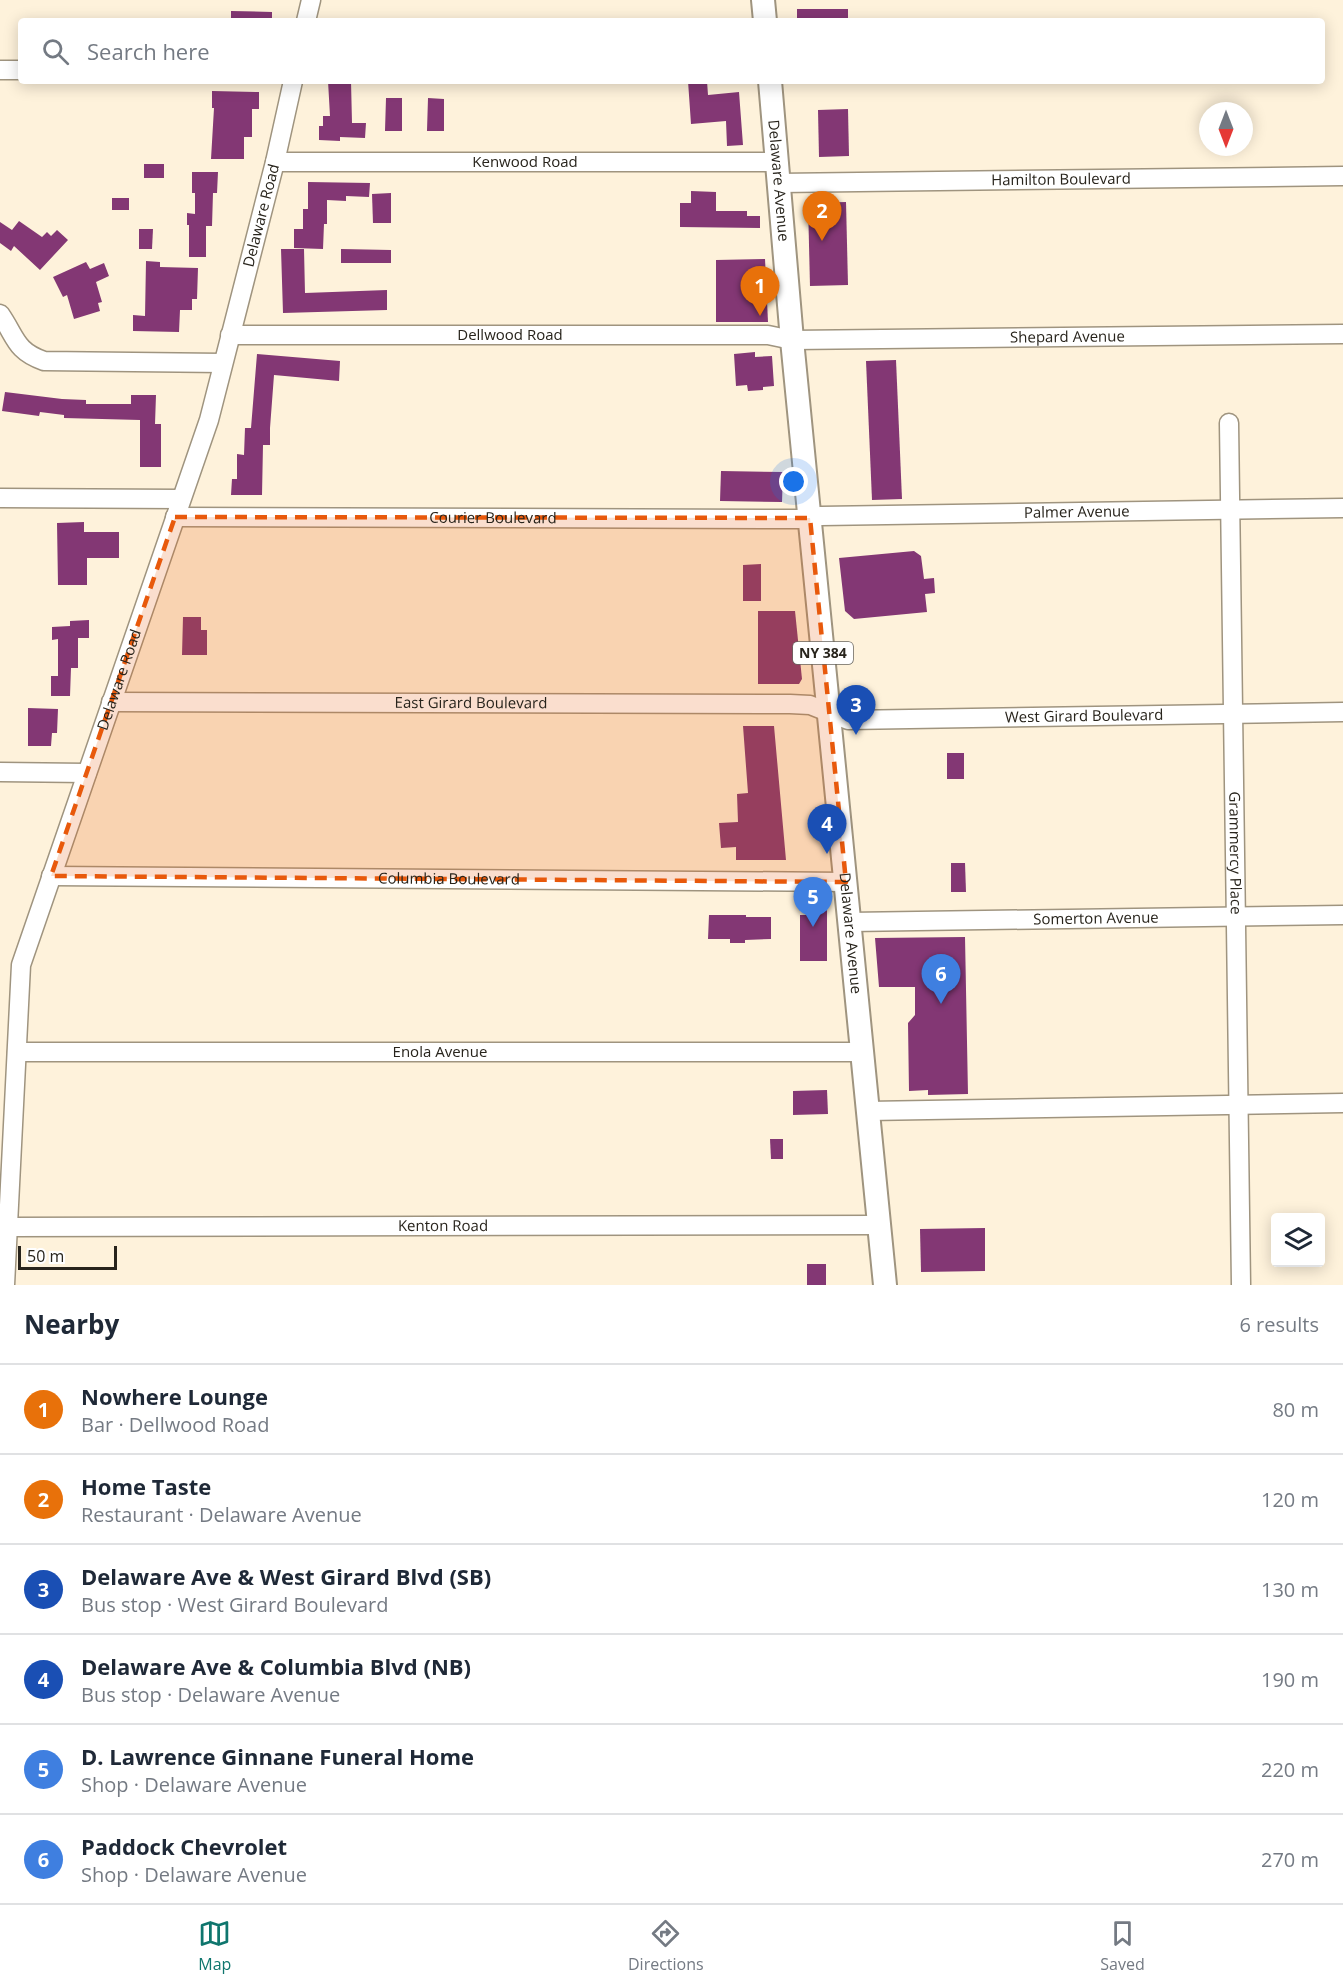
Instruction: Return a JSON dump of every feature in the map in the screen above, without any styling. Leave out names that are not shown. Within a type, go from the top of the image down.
[{"type":"main road","points":[[763,0],[765,18]]},
{"type":"main road","name":"Delaware Avenue","points":[[770,84],[792,340],[885,1285]]},
{"type":"street","points":[[307,18],[311,0]]},
{"type":"street","points":[[0,70],[18,70]]},
{"type":"street","name":"Delaware Road","points":[[5,1285],[21,965],[209,420],[292,84]]},
{"type":"street","name":"Kenwood Road","points":[[274,162],[778,172]]},
{"type":"street","name":"Hamilton Boulevard","points":[[778,172],[1343,176]]},
{"type":"street","points":[[0,314],[13,340],[21,349],[31,357],[44,362],[223,363]]},
{"type":"street","name":"Shepard Avenue","points":[[792,340],[1343,334]]},
{"type":"street","name":"Dellwood Road","points":[[230,335],[768,335],[792,340]]},
{"type":"street","name":"Grammercy Place","points":[[1229,423],[1241,1285]]},
{"type":"street","points":[[0,498],[181,499]]},
{"type":"street","name":"Palmer Avenue","points":[[810,518],[1343,508]]},
{"type":"street","name":"Courier Boulevard","points":[[175,517],[732,520],[810,518]]},
{"type":"street","name":"East Girard Boulevard","points":[[111,702],[790,704],[810,705],[829,713]]},
{"type":"street","name":"West Girard Boulevard","points":[[829,713],[848,720],[1343,712]]},
{"type":"street","points":[[0,772],[87,773]]},
{"type":"street","name":"Columbia Boulevard","points":[[51,876],[846,882]]},
{"type":"street","name":"Somerton Avenue","points":[[850,922],[1343,915]]},
{"type":"street","name":"Enola Avenue","points":[[17,1052],[862,1052]]},
{"type":"street","points":[[868,1111],[1343,1103]]},
{"type":"street","name":"Kenton Road","points":[[8,1227],[879,1225]]},
{"type":"highlighted area","points":[[175,517],[810,518],[846,882],[51,876]]},
{"type":"building","points":[[797,9],[848,9],[848,18],[797,18]]},
{"type":"building","points":[[231,11],[272,12],[272,18],[231,18]]},
{"type":"building","points":[[328,84],[351,84],[352,123],[366,123],[365,138],[340,137],[340,141],[319,140],[319,126],[323,126],[323,116],[330,116]]},
{"type":"building","points":[[688,84],[707,84],[708,95],[739,92],[743,145],[727,146],[726,121],[691,124]]},
{"type":"building","points":[[212,91],[259,92],[259,109],[252,109],[252,137],[244,137],[244,159],[211,159],[214,108],[212,108]]},
{"type":"building","points":[[386,98],[402,98],[402,131],[385,131]]},
{"type":"building","points":[[428,98],[444,99],[444,131],[427,131]]},
{"type":"building","points":[[848,109],[849,156],[819,157],[818,110]]},
{"type":"building","points":[[144,164],[164,164],[164,178],[144,178]]},
{"type":"building","points":[[192,172],[218,172],[217,193],[213,193],[212,226],[206,226],[206,257],[189,257],[187,213],[195,214]]},
{"type":"building","points":[[308,182],[370,183],[369,197],[346,196],[346,201],[327,200],[327,224],[324,224],[323,249],[294,248],[294,229],[303,229],[303,209],[308,209]]},
{"type":"building","points":[[691,191],[716,192],[716,211],[747,211],[747,216],[760,216],[760,228],[680,227],[680,203],[691,203]]},
{"type":"building","points":[[391,193],[391,223],[373,223],[372,194]]},
{"type":"building","points":[[112,198],[129,198],[129,210],[112,210]]},
{"type":"building","points":[[846,202],[848,285],[810,286],[808,203]]},
{"type":"building","points":[[19,221],[42,237],[47,232],[51,236],[57,230],[68,240],[40,270],[14,246],[11,251],[0,243],[0,222],[12,230]]},
{"type":"building","points":[[139,229],[153,229],[152,249],[139,249]]},
{"type":"building","points":[[281,249],[304,249],[305,293],[387,290],[387,310],[283,313]]},
{"type":"building","points":[[341,249],[391,250],[391,263],[341,263]]},
{"type":"building","points":[[765,259],[768,322],[716,322],[716,260]]},
{"type":"building","points":[[146,261],[160,262],[160,267],[198,268],[197,299],[192,299],[192,310],[180,310],[179,332],[133,331],[133,315],[145,316]]},
{"type":"building","points":[[86,262],[90,269],[104,263],[109,276],[96,282],[102,302],[98,303],[100,311],[74,319],[67,295],[63,297],[53,277]]},
{"type":"building","points":[[755,352],[755,357],[772,356],[774,386],[763,387],[763,390],[748,391],[747,385],[736,386],[734,354]]},
{"type":"building","points":[[257,354],[340,361],[339,381],[274,375],[270,445],[263,445],[262,495],[231,495],[232,479],[237,479],[237,454],[244,455],[245,428],[251,428]]},
{"type":"building","points":[[896,360],[902,499],[872,500],[866,361]]},
{"type":"building","points":[[5,392],[86,400],[86,404],[131,404],[131,395],[156,395],[155,424],[161,424],[161,467],[140,467],[140,420],[64,418],[64,415],[40,412],[39,416],[2,411]]},
{"type":"building","points":[[721,471],[783,472],[782,502],[720,501]]},
{"type":"building","points":[[84,522],[84,532],[119,532],[119,558],[87,558],[87,585],[58,585],[57,523]]},
{"type":"building","points":[[914,551],[921,556],[924,579],[934,578],[935,593],[925,594],[927,612],[854,619],[845,611],[839,558]]},
{"type":"building","points":[[761,564],[761,601],[743,601],[743,565]]},
{"type":"building","points":[[758,611],[795,611],[802,679],[799,684],[758,684]]},
{"type":"building","points":[[183,617],[201,617],[201,630],[207,630],[207,655],[182,655]]},
{"type":"building","points":[[89,620],[89,638],[78,638],[78,668],[71,668],[70,696],[51,696],[51,676],[58,676],[58,639],[52,640],[52,627],[70,626],[70,621]]},
{"type":"building","points":[[28,708],[58,709],[57,733],[52,733],[51,746],[28,746]]},
{"type":"building","points":[[743,726],[774,726],[786,860],[736,860],[736,847],[721,848],[719,823],[738,822],[737,794],[748,793]]},
{"type":"building","points":[[947,753],[964,753],[964,779],[947,779]]},
{"type":"building","points":[[951,863],[965,863],[966,892],[951,892]]},
{"type":"building","points":[[813,910],[827,910],[827,961],[800,961],[800,915],[813,915]]},
{"type":"building","points":[[709,915],[771,917],[771,939],[730,943],[730,939],[708,939]]},
{"type":"building","points":[[965,937],[968,1094],[928,1095],[928,1090],[909,1091],[908,1023],[915,1015],[915,987],[879,987],[875,938]]},
{"type":"building","points":[[827,1090],[828,1114],[793,1115],[793,1091]]},
{"type":"building","points":[[770,1139],[783,1139],[783,1159],[771,1159]]},
{"type":"building","points":[[985,1228],[985,1271],[921,1272],[920,1229]]},
{"type":"building","points":[[807,1264],[826,1264],[826,1285],[807,1285]]},
{"type":"place","name":"Home Taste","points":[[822,241]]},
{"type":"place","name":"Nowhere Lounge","points":[[760,316]]},
{"type":"place","name":"Delaware Ave & West Girard Blvd (SB)","points":[[856,735]]},
{"type":"place","name":"Delaware Ave & Columbia Blvd (NB)","points":[[827,854]]},
{"type":"place","name":"D. Lawrence Ginnane Funeral Home","points":[[813,927]]},
{"type":"place","name":"Paddock Chevrolet","points":[[941,1004]]}]
